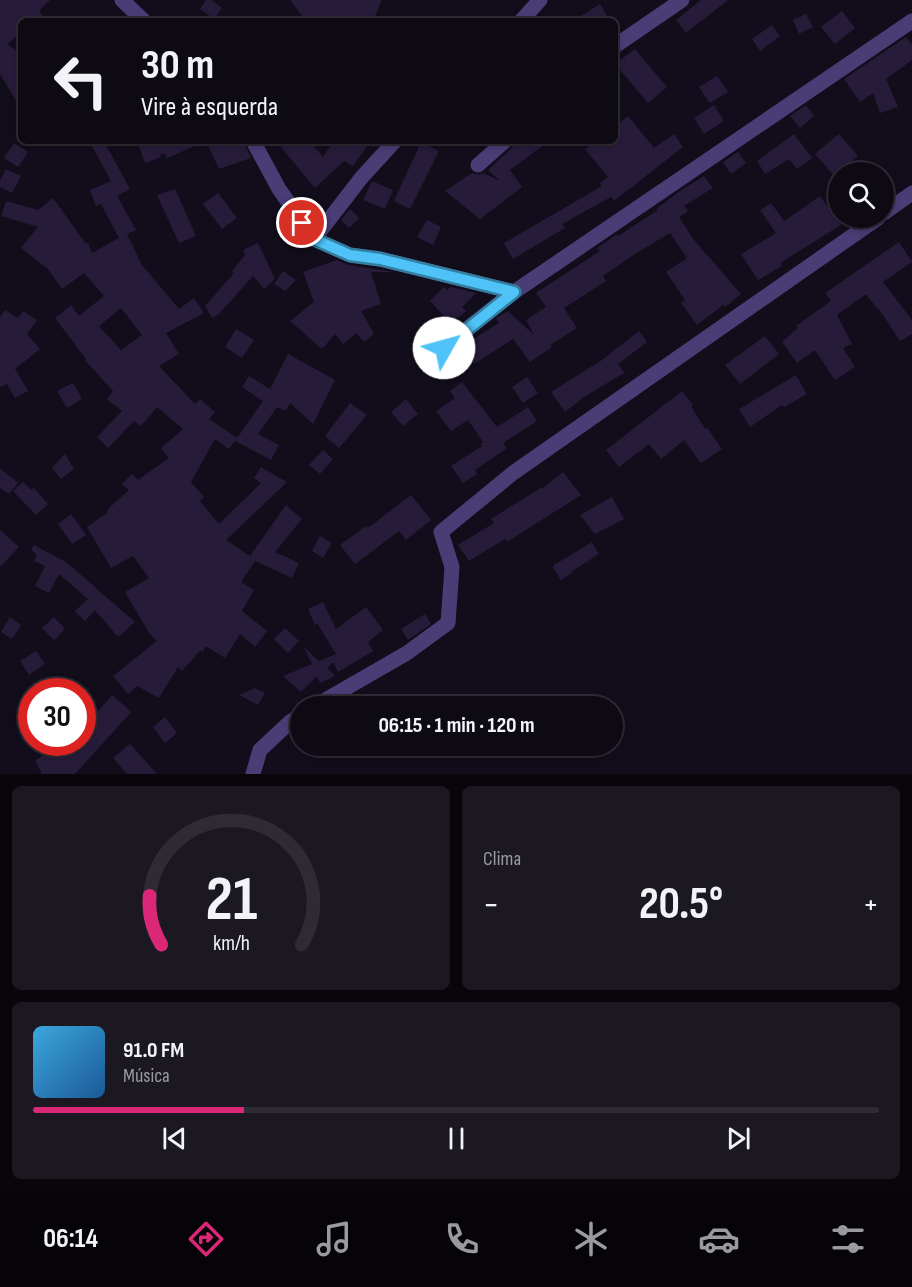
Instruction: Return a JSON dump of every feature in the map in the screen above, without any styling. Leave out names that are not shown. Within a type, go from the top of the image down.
[{"type":"street","points":[[122,0],[141,18]]},
{"type":"street","points":[[524,18],[540,0]]},
{"type":"street","points":[[618,44],[681,0]]},
{"type":"street","points":[[426,361],[514,292],[912,21]]},
{"type":"street","points":[[255,144],[279,189],[314,239],[350,255],[380,259],[514,292]]},
{"type":"street","points":[[314,239],[362,177],[392,144]]},
{"type":"street","points":[[478,165],[502,144]]},
{"type":"street","points":[[894,206],[912,193]]},
{"type":"street","points":[[332,696],[407,653],[448,623],[452,567],[441,532],[513,473],[864,228]]},
{"type":"street","points":[[253,774],[260,750],[290,723]]},
{"type":"building","points":[[0,0],[50,0],[39,11],[45,18],[18,18],[18,35],[7,44],[18,52],[18,104],[0,74]]},
{"type":"building","points":[[206,0],[211,0],[222,8],[215,18],[200,9]]},
{"type":"building","points":[[290,0],[382,0],[374,18],[304,18]]},
{"type":"building","points":[[701,0],[728,0],[686,33],[675,21]]},
{"type":"building","points":[[600,4],[608,18],[578,18]]},
{"type":"building","points":[[842,11],[855,28],[835,44],[821,27]]},
{"type":"building","points":[[806,14],[813,27],[799,34],[793,20]]},
{"type":"building","points":[[772,25],[780,36],[760,51],[752,39]]},
{"type":"building","points":[[906,37],[912,45],[912,60],[886,79],[898,107],[880,113],[873,93],[860,102],[844,79]]},
{"type":"building","points":[[635,49],[667,87],[648,103],[618,68],[618,62]]},
{"type":"building","points":[[717,76],[728,92],[710,103],[699,87]]},
{"type":"building","points":[[714,105],[724,121],[704,134],[694,118]]},
{"type":"building","points":[[806,105],[814,116],[800,128],[790,116]]},
{"type":"building","points":[[628,116],[654,148],[674,134],[683,147],[614,201],[611,197],[562,224],[565,228],[513,259],[504,243],[602,186],[600,183],[608,177],[585,149],[592,144],[618,144],[618,124]]},
{"type":"building","points":[[794,134],[812,158],[797,169],[789,159],[765,174],[757,161]]},
{"type":"building","points":[[839,134],[858,156],[851,162],[828,162],[828,169],[815,154]]},
{"type":"building","points":[[14,143],[28,152],[18,167],[4,158]]},
{"type":"building","points":[[95,144],[106,144],[130,189],[117,196],[136,230],[127,234],[142,265],[179,309],[194,298],[204,313],[166,333],[179,354],[159,366],[195,404],[200,399],[215,412],[209,419],[237,438],[229,449],[215,439],[191,482],[204,497],[200,501],[219,524],[261,483],[254,478],[261,467],[287,482],[226,540],[250,556],[286,505],[302,519],[275,552],[299,563],[292,578],[255,561],[241,582],[254,590],[242,611],[267,631],[255,647],[240,634],[225,658],[206,646],[203,652],[200,651],[182,671],[178,667],[159,698],[137,686],[128,694],[113,676],[157,641],[149,633],[125,592],[149,578],[133,556],[111,568],[87,527],[108,512],[107,510],[129,490],[122,484],[132,474],[138,480],[169,458],[161,448],[183,429],[157,407],[141,426],[134,421],[108,448],[97,437],[122,411],[107,399],[113,391],[85,360],[55,318],[71,305],[79,316],[104,296],[84,273],[62,289],[48,269],[21,248],[38,227],[1,216],[6,201],[38,210],[53,198],[86,244],[88,243],[92,253],[119,238],[101,204],[96,206],[90,190],[111,181],[92,146]],"holes":[[[121,308],[142,335],[121,350],[99,326]]]},
{"type":"building","points":[[138,144],[200,144],[167,158],[164,153],[160,155],[161,157],[145,163]]},
{"type":"building","points":[[207,144],[244,144],[251,158],[219,169]]},
{"type":"building","points":[[278,144],[312,144],[323,157],[332,144],[364,144],[367,146],[353,166],[344,161],[315,188]]},
{"type":"building","points":[[420,144],[439,151],[410,209],[394,201]]},
{"type":"building","points":[[516,144],[545,144],[510,170],[522,187],[480,219],[445,191],[472,173],[479,175],[483,173],[500,181],[488,170]]},
{"type":"building","points":[[738,152],[746,163],[731,174],[723,162]]},
{"type":"building","points":[[6,169],[21,176],[12,193],[0,187],[0,180]]},
{"type":"building","points":[[704,176],[713,188],[684,206],[688,211],[679,217],[694,240],[741,294],[697,325],[681,303],[685,300],[666,272],[687,258],[670,233],[603,276],[606,281],[564,308],[577,328],[550,345],[552,347],[530,362],[513,339],[474,364],[462,346],[499,323],[496,318],[508,311],[534,335],[526,320],[546,307],[536,293],[600,251],[597,248],[617,234],[618,236],[658,210],[657,208],[680,191]]},
{"type":"building","points":[[372,181],[393,190],[385,209],[363,200]]},
{"type":"building","points":[[175,189],[196,236],[179,243],[157,195]]},
{"type":"building","points":[[218,193],[237,218],[222,229],[203,204]]},
{"type":"building","points":[[820,196],[828,207],[828,228],[836,228],[780,263],[782,266],[758,280],[741,254],[776,233],[760,210],[771,203],[784,221]]},
{"type":"building","points":[[350,209],[359,218],[349,228],[341,220]]},
{"type":"building","points":[[427,220],[441,227],[433,245],[417,237]]},
{"type":"building","points":[[899,242],[912,262],[883,282],[912,320],[912,334],[900,341],[866,294],[837,315],[852,344],[843,348],[855,367],[835,380],[815,350],[797,363],[782,342],[798,328],[796,326],[831,301],[825,293]]},
{"type":"building","points":[[258,243],[275,279],[264,289],[253,276],[219,314],[212,318],[205,306],[234,273],[232,271],[245,255],[243,250]]},
{"type":"building","points":[[337,260],[348,265],[394,272],[371,272],[381,304],[361,311],[374,334],[364,342],[356,333],[343,344],[335,334],[322,349],[290,321],[314,302],[303,272]]},
{"type":"building","points":[[283,271],[296,280],[285,291],[274,284]]},
{"type":"building","points":[[444,287],[447,290],[451,287],[476,293],[462,307],[466,311],[451,324],[430,301]]},
{"type":"building","points":[[5,310],[18,318],[23,311],[37,320],[27,334],[40,349],[15,369],[28,391],[15,398],[7,384],[0,387],[0,317]]},
{"type":"building","points":[[236,329],[254,340],[242,358],[225,347]]},
{"type":"building","points":[[639,331],[647,342],[618,364],[624,373],[584,397],[565,412],[551,392],[602,360]]},
{"type":"building","points":[[765,336],[779,354],[740,384],[725,365]]},
{"type":"building","points":[[288,354],[335,380],[313,424],[290,403],[286,411],[277,407],[258,434],[279,445],[271,460],[235,441],[263,401],[242,387],[249,376],[270,389]]},
{"type":"building","points":[[796,375],[807,394],[784,407],[782,405],[750,427],[739,409]]},
{"type":"building","points":[[527,377],[538,393],[523,403],[512,387]]},
{"type":"building","points":[[462,382],[497,427],[528,407],[537,421],[503,443],[507,448],[475,470],[477,474],[463,483],[451,466],[482,446],[483,442],[468,420],[451,431],[436,411],[455,398],[450,391]]},
{"type":"building","points":[[73,383],[82,399],[67,408],[57,391]]},
{"type":"building","points":[[682,391],[693,405],[691,406],[705,429],[707,428],[722,449],[701,463],[684,440],[661,459],[649,444],[619,467],[606,450]]},
{"type":"building","points":[[406,399],[418,414],[403,426],[391,412]]},
{"type":"building","points":[[350,403],[367,415],[339,448],[325,436]]},
{"type":"building","points":[[323,450],[333,459],[320,474],[309,465]]},
{"type":"building","points":[[65,454],[74,469],[61,479],[52,468]]},
{"type":"building","points":[[0,468],[18,483],[9,494],[0,488]]},
{"type":"building","points":[[563,472],[581,495],[507,542],[505,539],[469,561],[458,545],[494,523],[491,519],[543,488]]},
{"type":"building","points":[[23,482],[31,490],[34,488],[48,504],[36,515],[13,491]]},
{"type":"building","points":[[411,495],[431,520],[406,540],[399,531],[355,564],[340,545],[366,526],[368,528]]},
{"type":"building","points":[[612,497],[624,519],[595,534],[580,515]]},
{"type":"building","points":[[71,514],[86,535],[72,544],[58,524]]},
{"type":"building","points":[[0,530],[19,547],[0,567]]},
{"type":"building","points":[[320,536],[332,543],[323,558],[312,551]]},
{"type":"building","points":[[592,542],[599,554],[561,580],[553,568],[554,565]]},
{"type":"building","points":[[34,545],[66,562],[135,622],[118,637],[95,610],[85,621],[75,611],[88,599],[59,574],[49,593],[35,586],[45,566],[34,561],[37,555],[31,550]]},
{"type":"building","points":[[323,602],[336,629],[366,607],[383,630],[368,642],[373,651],[338,672],[333,662],[327,668],[335,676],[320,683],[317,676],[301,692],[283,676],[312,664],[304,647],[319,661],[336,654],[317,623],[315,625],[308,609]]},
{"type":"building","points":[[425,614],[431,624],[408,640],[401,629]]},
{"type":"building","points":[[10,617],[21,625],[12,639],[1,632]]},
{"type":"building","points":[[54,617],[65,629],[54,640],[42,628]]},
{"type":"building","points":[[285,628],[299,641],[288,653],[274,639]]},
{"type":"building","points":[[36,651],[45,664],[29,675],[20,661]]},
{"type":"building","points":[[255,688],[265,693],[258,705],[239,695]]},
{"type":"building","points":[[112,695],[131,712],[96,751],[96,714]]},
{"type":"building","points":[[165,717],[177,733],[165,743],[153,727]]},
{"type":"building","points":[[130,744],[157,774],[127,774],[113,758]]},
{"type":"building","points":[[42,756],[91,756],[75,774],[42,774],[35,760]]},
{"type":"route","points":[[302,223],[314,239],[350,255],[380,259],[514,292],[444,348]]}]
